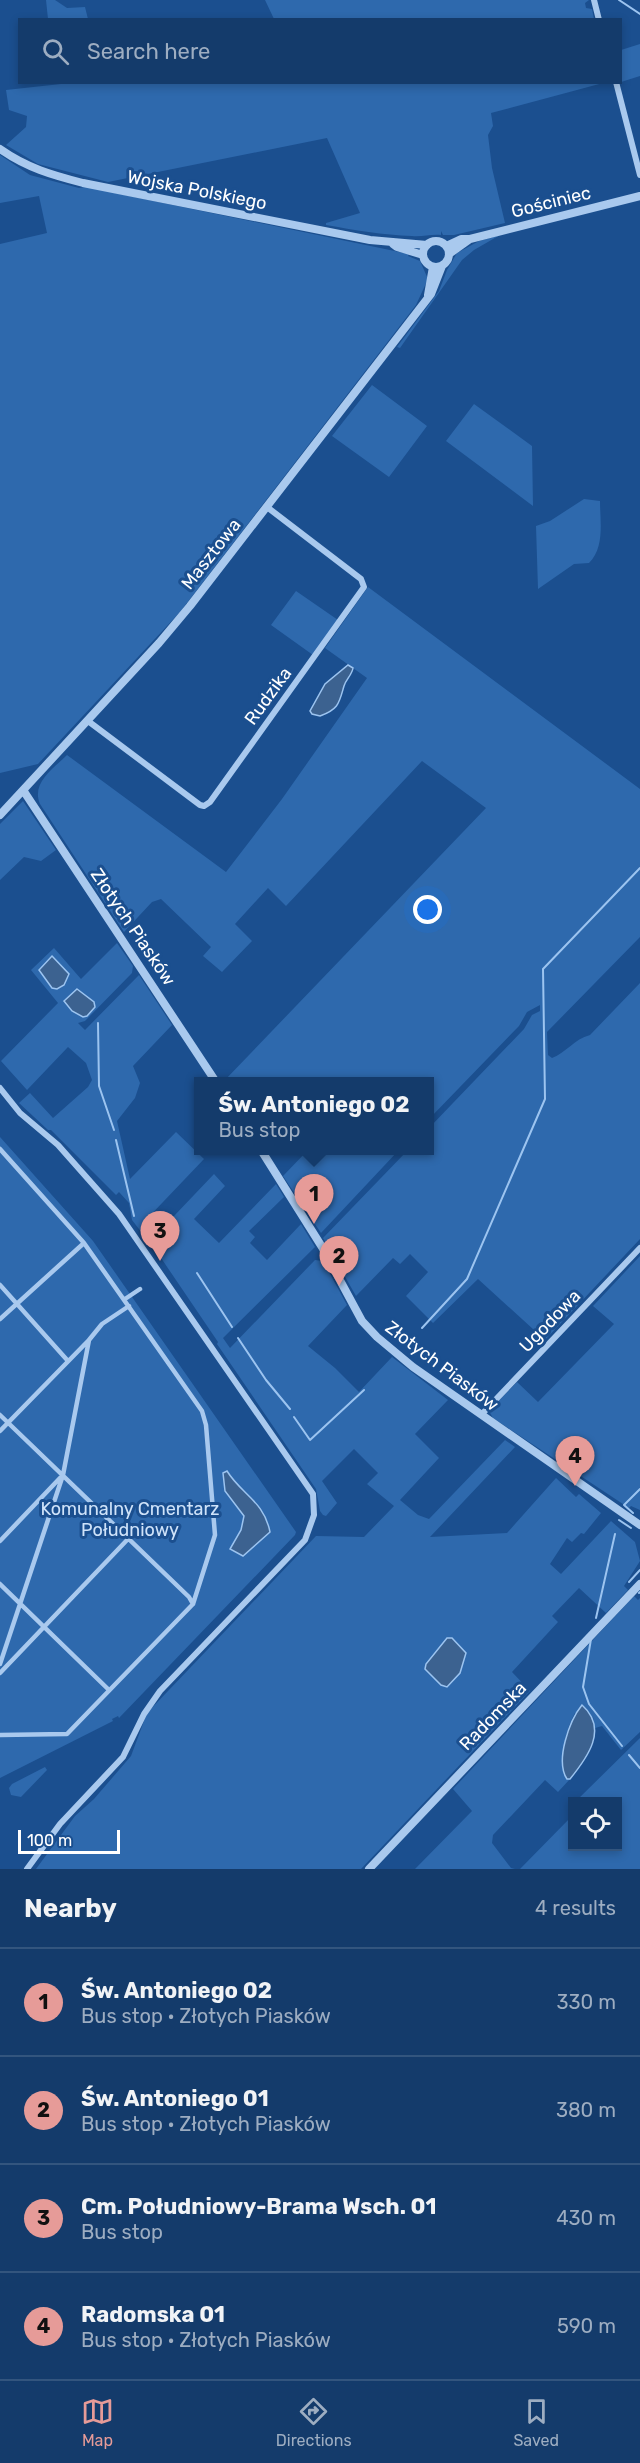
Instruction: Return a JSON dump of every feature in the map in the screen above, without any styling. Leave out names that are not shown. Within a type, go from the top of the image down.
[{"type":"street","points":[[594,0],[598,18]]},
{"type":"street","points":[[617,84],[640,175]]},
{"type":"street","name":"Wojska Polskiego","points":[[0,149],[19,163],[51,175],[83,183],[393,243],[427,245]]},
{"type":"street","name":"Gościniec","points":[[446,246],[461,238],[470,239],[640,196]]},
{"type":"street","name":"Gościniec","points":[[449,254],[470,239]]},
{"type":"street","points":[[438,242],[446,246],[449,254],[442,266],[433,267],[426,262],[423,255],[427,245],[438,242]]},
{"type":"street","name":"Wojska Polskiego","points":[[393,243],[397,248],[423,255]]},
{"type":"street","name":"Masztowa","points":[[0,815],[159,644],[435,287],[442,266]]},
{"type":"street","name":"Masztowa","points":[[427,297],[433,267]]},
{"type":"street","name":"Rudzika","points":[[88,721],[200,805],[207,805],[364,587],[361,579],[267,507]]},
{"type":"street","name":"Złotych Piasków","points":[[23,790],[213,1077]]},
{"type":"street","points":[[0,1089],[20,1113],[58,1145],[137,1238],[313,1494],[315,1515],[305,1540],[160,1691],[149,1706],[123,1757],[68,1815],[27,1869]]},
{"type":"street","points":[[0,1149],[84,1243],[202,1411],[206,1425],[215,1535],[193,1604],[67,1734],[0,1735]]},
{"type":"street","name":"Złotych Piasków","points":[[264,1155],[322,1247],[362,1321],[377,1337],[413,1367],[640,1525]]},
{"type":"street","points":[[0,1319],[84,1243]]},
{"type":"street","name":"Ugodowa","points":[[482,1414],[640,1248]]},
{"type":"street","points":[[0,1285],[68,1361]]},
{"type":"street","points":[[125,1299],[140,1288]]},
{"type":"street","points":[[0,1431],[102,1324],[129,1306]]},
{"type":"street","points":[[0,1664],[63,1476],[89,1340]]},
{"type":"street","points":[[0,1415],[189,1597],[193,1604]]},
{"type":"street","points":[[0,1541],[63,1476]]},
{"type":"street","points":[[0,1673],[128,1539]]},
{"type":"street","points":[[0,1584],[109,1690]]},
{"type":"street","name":"Radomska","points":[[369,1869],[640,1584]]},
{"type":"green space","points":[[46,0],[55,0],[67,8],[85,7],[88,18],[48,18]]},
{"type":"green space","points":[[265,0],[589,0],[585,3],[586,8],[592,9],[594,18],[274,18]]},
{"type":"green space","points":[[640,44],[640,76],[622,82],[622,50]]},
{"type":"green space","points":[[61,84],[599,84],[491,113],[493,126],[488,135],[492,168],[505,223],[454,235],[443,235],[441,231],[441,235],[416,236],[326,225],[326,223],[360,213],[327,138],[108,182],[38,164],[6,145],[26,127],[27,116],[9,110],[6,90]]},
{"type":"green space","points":[[0,155],[30,175],[79,188],[86,187],[409,254],[408,256],[420,261],[428,279],[416,305],[180,612],[38,764],[0,773],[0,244],[47,233],[39,196],[0,203]]},
{"type":"green space","points":[[500,235],[462,260],[400,348],[397,347],[439,291],[457,253],[479,241]]},
{"type":"green space","points":[[372,385],[427,426],[389,477],[332,436]]},
{"type":"green space","points":[[474,404],[532,446],[533,506],[446,441]]},
{"type":"green space","points":[[584,499],[600,501],[600,542],[594,557],[589,563],[574,564],[538,589],[536,526],[550,521]]},
{"type":"green space","points":[[368,587],[640,789],[640,937],[547,1032],[548,1055],[552,1058],[590,1035],[640,983],[640,1239],[545,1340],[478,1279],[433,1323],[406,1296],[428,1272],[410,1254],[400,1264],[393,1258],[356,1296],[323,1238],[403,1155],[434,1155],[434,1123],[524,1029],[532,1015],[540,1011],[540,1005],[527,1012],[519,1026],[434,1114],[434,1077],[228,1077],[486,808],[422,761],[286,906],[268,888],[235,924],[252,941],[222,972],[203,956],[211,947],[161,899],[152,902],[124,932],[40,804],[38,789],[41,783],[67,755],[226,872],[282,799],[367,678],[325,648]]},
{"type":"green space","points":[[296,591],[338,620],[313,655],[271,625]]},
{"type":"green space","points":[[23,801],[56,850],[41,861],[24,857],[0,880],[0,824]]},
{"type":"green space","points":[[117,943],[133,966],[132,973],[85,1021],[78,1023],[85,1030],[139,975],[172,1025],[133,1066],[140,1083],[135,1098],[117,1121],[130,1179],[176,1132],[194,1149],[194,1155],[200,1155],[204,1159],[143,1223],[154,1237],[214,1174],[225,1186],[194,1219],[219,1243],[276,1184],[284,1197],[249,1231],[255,1237],[250,1243],[267,1260],[301,1224],[315,1247],[223,1338],[230,1348],[315,1260],[323,1261],[347,1305],[308,1346],[359,1392],[392,1357],[448,1400],[415,1434],[439,1458],[400,1500],[418,1515],[429,1519],[505,1440],[515,1447],[430,1537],[507,1533],[556,1478],[576,1497],[579,1494],[601,1513],[584,1534],[581,1533],[572,1542],[567,1538],[550,1564],[561,1574],[611,1521],[635,1542],[640,1561],[624,1586],[628,1590],[606,1613],[579,1588],[552,1616],[558,1622],[512,1672],[530,1691],[361,1869],[36,1869],[75,1816],[94,1799],[131,1756],[147,1713],[316,1536],[364,1537],[394,1506],[367,1484],[378,1473],[354,1449],[322,1481],[337,1503],[326,1516],[323,1515],[320,1511],[316,1489],[159,1255],[132,1220],[129,1203],[119,1192],[116,1195],[51,1130],[48,1130],[19,1103],[30,1093],[53,1118],[88,1087],[92,1080],[86,1063],[68,1047],[27,1090],[1,1061],[58,1003],[31,970],[54,948],[81,979]]},
{"type":"green space","name":"Komunalny Cmentarz Południowy","points":[[0,1137],[93,1241],[296,1532],[119,1718],[118,1716],[112,1719],[113,1721],[0,1778]]},
{"type":"green space","points":[[303,1155],[394,1155],[321,1233],[283,1176]]},
{"type":"green space","points":[[640,1256],[640,1510],[631,1506],[629,1508],[493,1418],[489,1411],[517,1382],[538,1402],[614,1324],[593,1306]]},
{"type":"green space","points":[[634,1596],[638,1600],[640,1598],[640,1732],[621,1750],[602,1726],[595,1728],[593,1717],[575,1713],[568,1728],[563,1755],[564,1772],[567,1779],[570,1779],[558,1792],[545,1780],[493,1835],[492,1843],[511,1868],[515,1869],[415,1869],[472,1811],[453,1789]]},
{"type":"green space","points":[[640,1738],[640,1869],[520,1869],[568,1820],[568,1851],[622,1851],[622,1797],[580,1797]]},
{"type":"green space","points":[[45,1767],[47,1770],[21,1797],[11,1795],[9,1788],[12,1784]]},
{"type":"shaded area","points":[[348,665],[353,668],[337,705],[320,716],[312,714],[310,711],[325,684]]},
{"type":"shaded area","points":[[52,956],[69,974],[64,985],[57,989],[52,988],[39,970]]},
{"type":"shaded area","points":[[77,989],[94,1002],[95,1007],[87,1016],[83,1017],[72,1011],[64,1001]]},
{"type":"shaded area","points":[[227,1471],[263,1513],[270,1532],[243,1556],[230,1549],[241,1530],[244,1516],[225,1491],[223,1473]]},
{"type":"shaded area","points":[[447,1638],[452,1638],[466,1653],[460,1673],[447,1687],[441,1685],[425,1669],[426,1664]]},
{"type":"shaded area","points":[[582,1705],[590,1714],[595,1733],[583,1762],[570,1779],[567,1779],[562,1762],[565,1741],[572,1721]]},
{"type":"waterway","points":[[619,0],[640,14]]},
{"type":"waterway","points":[[422,1328],[467,1279],[545,1099],[543,969],[640,868]]},
{"type":"waterway","points":[[98,1023],[99,1086],[114,1130]]},
{"type":"waterway","points":[[116,1140],[134,1216]]},
{"type":"waterway","points":[[156,1243],[164,1250]]},
{"type":"waterway","points":[[197,1273],[232,1327]]},
{"type":"waterway","points":[[238,1338],[266,1380],[290,1409]]},
{"type":"waterway","points":[[294,1417],[310,1440],[364,1390]]},
{"type":"waterway","points":[[633,1513],[624,1505],[640,1489]]},
{"type":"waterway","points":[[619,1520],[631,1528]]},
{"type":"waterway","points":[[596,1618],[615,1534]]},
{"type":"waterway","points":[[629,1582],[640,1570]]},
{"type":"waterway","points":[[591,1639],[583,1687],[589,1704],[622,1746]]},
{"type":"waterway","points":[[629,1755],[640,1768]]},
{"type":"place","name":"Św. Antoniego 02","points":[[314,1224]]},
{"type":"place","name":"Cm. Południowy-Brama Wsch. 01","points":[[160,1261]]},
{"type":"place","name":"Św. Antoniego 01","points":[[339,1286]]},
{"type":"place","name":"Radomska 01","points":[[575,1486]]}]
